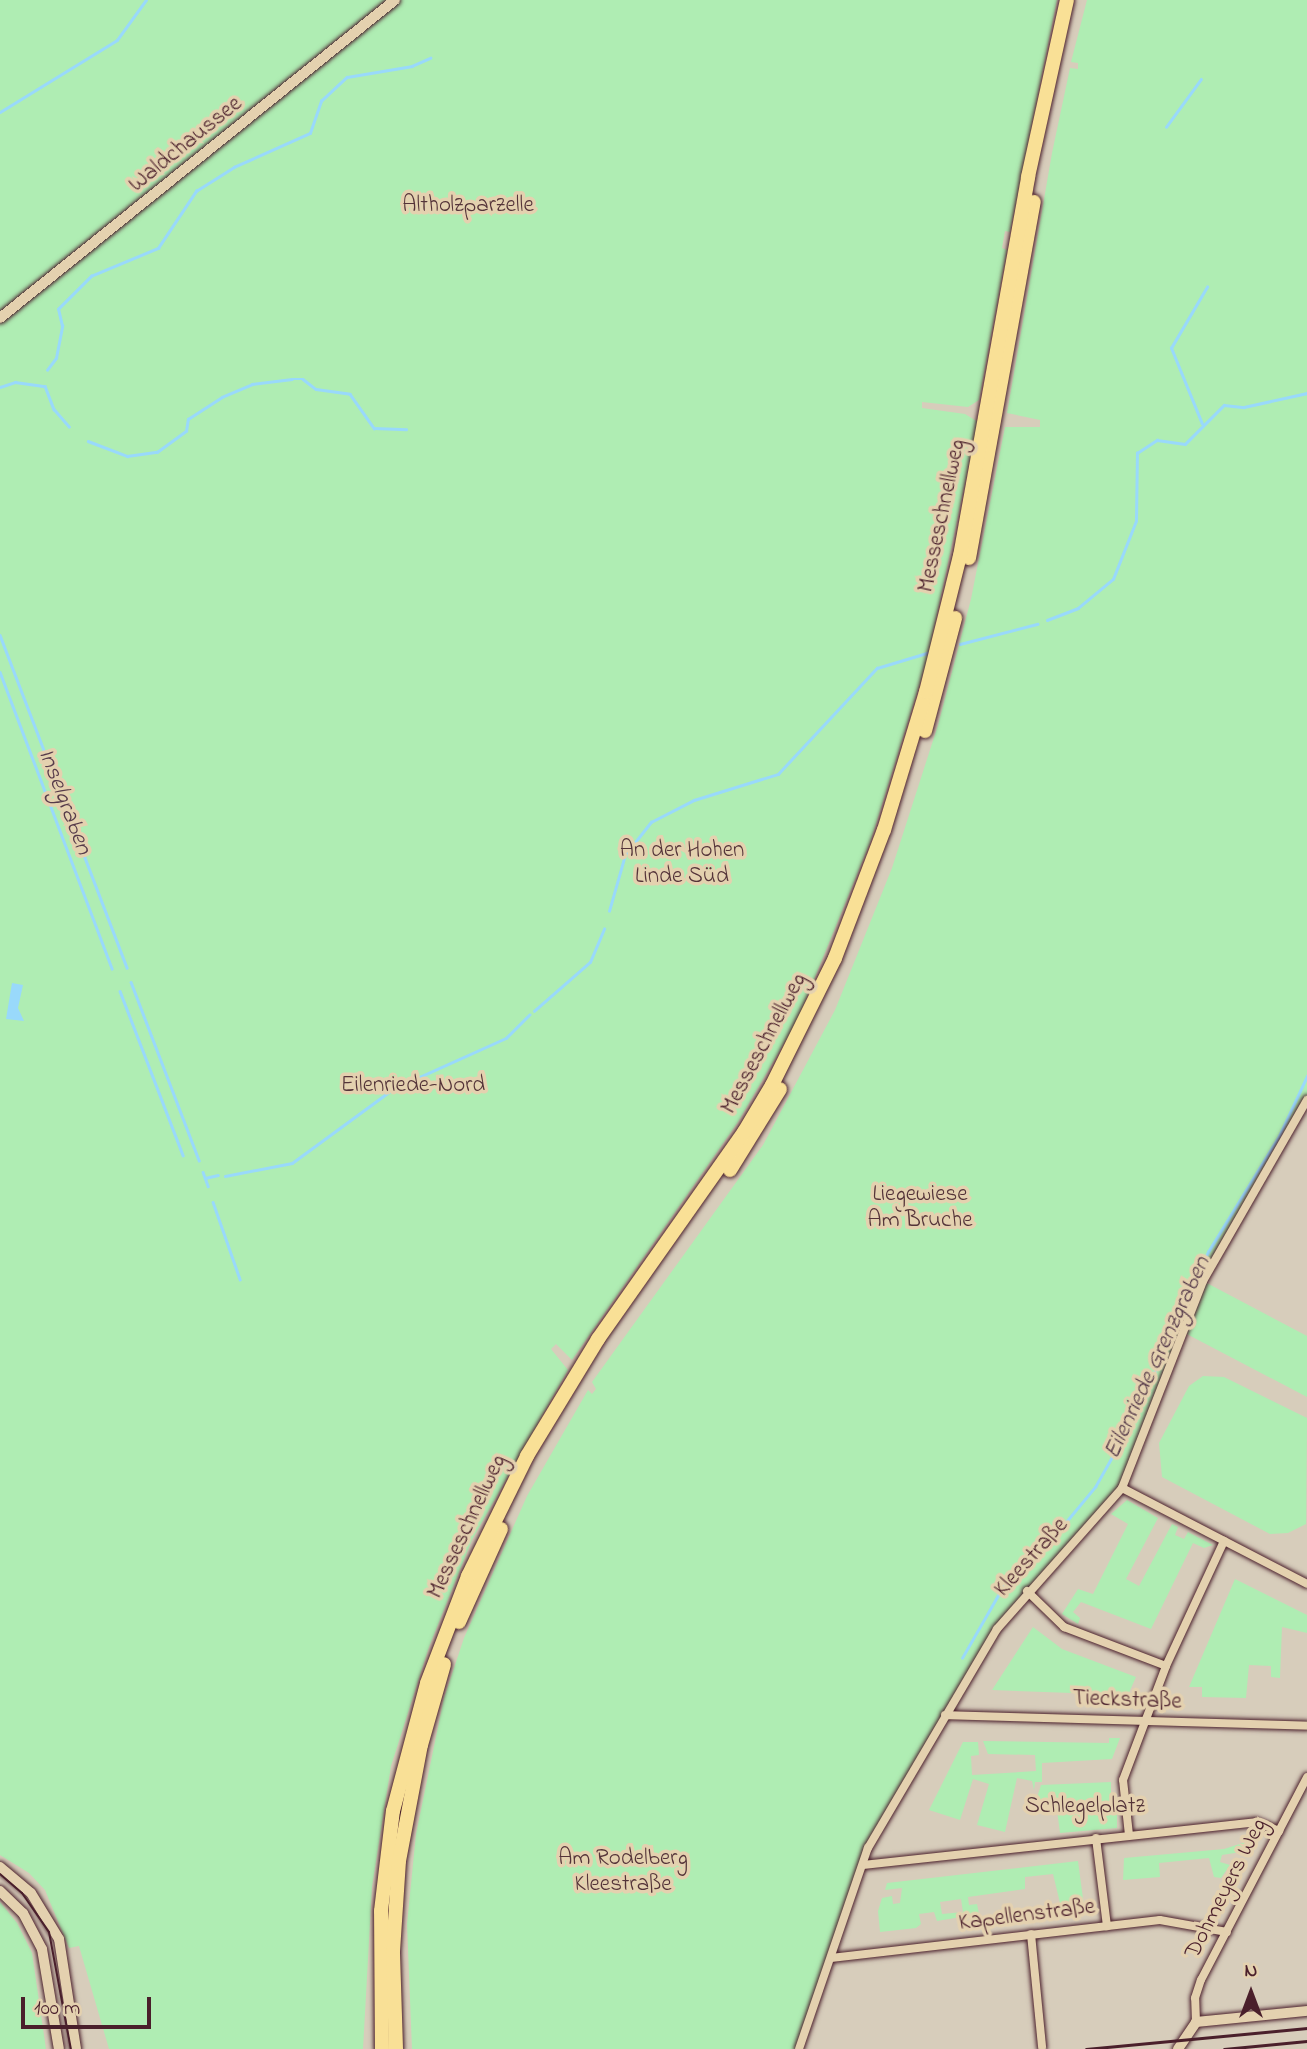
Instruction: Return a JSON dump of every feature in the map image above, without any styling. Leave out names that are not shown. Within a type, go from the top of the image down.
[{"type":"highway","name":"Messeschnellweg","points":[[382,2049],[379,1999],[381,1911],[400,1776],[427,1683],[468,1576],[527,1456],[591,1351],[744,1132],[772,1084],[835,958],[876,853],[926,692],[960,556],[1028,177],[1067,0]]},
{"type":"highway","name":"Messeschnellweg","points":[[396,2049],[393,1951],[399,1861],[413,1778],[436,1686],[477,1579],[535,1461],[606,1344],[753,1137],[782,1087],[844,961],[885,855],[936,694],[967,568],[1038,177],[1077,0]]},
{"type":"highway","points":[[393,1951],[405,2049]]},
{"type":"highway","points":[[372,2049],[379,1999]]},
{"type":"street","name":"Waldchaussee","points":[[0,318],[395,0]]},
{"type":"street","name":"Kleestraße","points":[[799,2049],[863,1865],[945,1715],[997,1629],[1027,1591],[1122,1488],[1203,1281],[1307,1100]]},
{"type":"street","points":[[1122,1488],[1307,1584]]},
{"type":"street","points":[[1129,1835],[1123,1780],[1166,1667],[1224,1541]]},
{"type":"street","points":[[1027,1591],[1064,1627],[1166,1667]]},
{"type":"street","name":"Tieckstraße","points":[[945,1715],[1307,1726]]},
{"type":"street","name":"Dohmeyers Weg","points":[[1196,2022],[1195,1998],[1201,1980],[1307,1777]]},
{"type":"street","points":[[863,1865],[1256,1822],[1279,1831]]},
{"type":"street","points":[[1096,1838],[1107,1926]]},
{"type":"street","points":[[0,1867],[31,1893],[59,1939],[76,2049]]},
{"type":"street","points":[[0,1891],[23,1913],[42,1949],[58,2049]]},
{"type":"street","name":"Kapellenstraße","points":[[831,1958],[1160,1920],[1227,1932]]},
{"type":"street","points":[[1031,1934],[1042,2047]]},
{"type":"street","points":[[1178,2049],[1188,2030],[1196,2022],[1307,2011]]},
{"type":"green space","points":[[0,0],[1057,0],[1010,232],[1005,231],[1002,248],[1007,250],[979,400],[968,407],[922,402],[922,408],[965,414],[978,422],[927,661],[870,843],[797,1021],[738,1122],[572,1360],[556,1344],[551,1349],[568,1370],[472,1540],[429,1647],[391,1766],[372,1887],[363,2049],[109,2049],[79,1946],[69,1948],[45,1890],[29,1873],[0,1855]]},
{"type":"green space","points":[[1087,0],[1307,0],[1307,1100],[1203,1281],[1307,1336],[1307,1397],[1181,1331],[1127,1477],[1011,1609],[869,1848],[799,2049],[412,2049],[407,1924],[416,1834],[444,1698],[464,1638],[527,1496],[588,1390],[592,1394],[596,1389],[592,1382],[763,1145],[835,1010],[892,868],[938,725],[971,599],[1005,427],[1040,427],[1040,420],[1007,413],[1052,153],[1070,68],[1078,69],[1078,63],[1071,62]]},
{"type":"green space","points":[[1203,1376],[1224,1377],[1307,1418],[1306,1524],[1288,1533],[1270,1534],[1162,1477],[1159,1443],[1189,1386]]},
{"type":"green space","points":[[1127,1500],[1158,1518],[1126,1579],[1139,1586],[1172,1524],[1178,1527],[1175,1535],[1184,1539],[1188,1532],[1213,1545],[1204,1548],[1193,1543],[1151,1629],[1081,1602],[1073,1612],[1080,1618],[1078,1624],[1062,1614],[1078,1589],[1093,1594],[1128,1524],[1111,1514]]},
{"type":"green space","points":[[1235,1579],[1307,1615],[1307,1633],[1282,1627],[1280,1678],[1271,1677],[1271,1666],[1249,1665],[1246,1698],[1202,1697],[1202,1687],[1189,1687]]},
{"type":"green space","points":[[1033,1627],[1062,1649],[1136,1677],[1128,1695],[992,1690]]},
{"type":"green space","points":[[1109,1738],[1120,1738],[1112,1759],[1042,1763],[1042,1782],[1035,1782],[1034,1790],[1032,1781],[1017,1778],[1005,1832],[977,1825],[989,1784],[973,1779],[960,1820],[929,1810],[963,1742],[978,1742],[979,1755],[971,1756],[972,1775],[1036,1771],[1035,1755],[988,1754],[983,1741],[1109,1743]]},
{"type":"green space","name":"Schlegelplatz","points":[[1111,1782],[1111,1797],[1117,1797],[1117,1828],[1060,1833],[1057,1810],[1032,1813],[1041,1785]]},
{"type":"green space","points":[[1246,1842],[1247,1851],[1222,1855],[1220,1862],[1230,1865],[1221,1878],[1214,1877],[1209,1858],[1159,1863],[1160,1877],[1123,1880],[1124,1858],[1224,1849]]},
{"type":"green space","points":[[1078,1861],[1084,1906],[1061,1907],[1053,1874],[1025,1877],[1025,1889],[968,1897],[969,1905],[977,1904],[979,1914],[937,1921],[934,1912],[919,1914],[921,1924],[916,1928],[880,1932],[878,1911],[882,1898],[892,1896],[893,1904],[900,1903],[902,1888],[885,1890],[887,1883]],"holes":[[[961,1899],[963,1912],[942,1914],[940,1902]]]},
{"type":"green space","points":[[0,1902],[17,1923],[32,1953],[46,2049],[0,2049]]},
{"type":"water","points":[[12,983],[23,985],[18,1008],[24,1021],[6,1019]]},
{"type":"waterway","points":[[0,112],[117,40],[146,0]]},
{"type":"waterway","points":[[47,370],[56,358],[62,326],[58,309],[91,276],[158,248],[196,191],[234,167],[310,133],[321,101],[347,77],[412,66],[430,58]]},
{"type":"waterway","points":[[1166,127],[1201,79]]},
{"type":"waterway","points":[[1202,424],[1171,348],[1207,287]]},
{"type":"waterway","points":[[88,441],[127,456],[157,452],[186,431],[188,419],[222,397],[252,384],[292,379],[303,379],[316,389],[350,394],[374,428],[406,429]]},
{"type":"waterway","points":[[0,387],[15,382],[45,386],[54,409],[69,426]]},
{"type":"waterway","points":[[1047,620],[1078,608],[1113,579],[1136,521],[1137,453],[1157,440],[1185,444],[1224,405],[1244,407],[1307,393]]},
{"type":"waterway","points":[[960,644],[1037,624]]},
{"type":"waterway","name":"Inselgraben","points":[[0,635],[127,968]]},
{"type":"waterway","points":[[609,911],[625,855],[651,822],[694,800],[778,774],[877,668],[930,652]]},
{"type":"waterway","points":[[0,672],[112,969]]},
{"type":"waterway","points":[[534,1011],[590,962],[604,929]]},
{"type":"waterway","name":"Inselgraben","points":[[131,982],[199,1160]]},
{"type":"waterway","points":[[120,991],[183,1155]]},
{"type":"waterway","points":[[225,1176],[292,1163],[393,1089],[506,1038],[529,1015]]},
{"type":"waterway","name":"Eilenriede Grenzgraben","points":[[962,1658],[1004,1585],[1041,1552],[1095,1487],[1134,1418],[1208,1252],[1279,1136],[1307,1076]]},
{"type":"waterway","name":"Inselgraben","points":[[203,1172],[208,1186]]},
{"type":"waterway","points":[[205,1178],[218,1175]]},
{"type":"waterway","points":[[213,1202],[240,1279]]},
{"type":"tram line","points":[[0,1874],[22,1893],[49,1932],[71,2049]]},
{"type":"railway","points":[[1086,2049],[1307,2028]]},
{"type":"railway","points":[[1224,2049],[1307,2041]]},
{"type":"park label","name":"Altholzparzelle","points":[[468,206]]},
{"type":"park label","name":"An der Hohen Linde Süd","points":[[682,864]]},
{"type":"park label","name":"Eilenriede-Nord","points":[[413,1086]]},
{"type":"park label","name":"Liegewiese Am Bruche","points":[[920,1208]]},
{"type":"park label","name":"Am Rodelberg Kleestraße","points":[[623,1872]]}]
